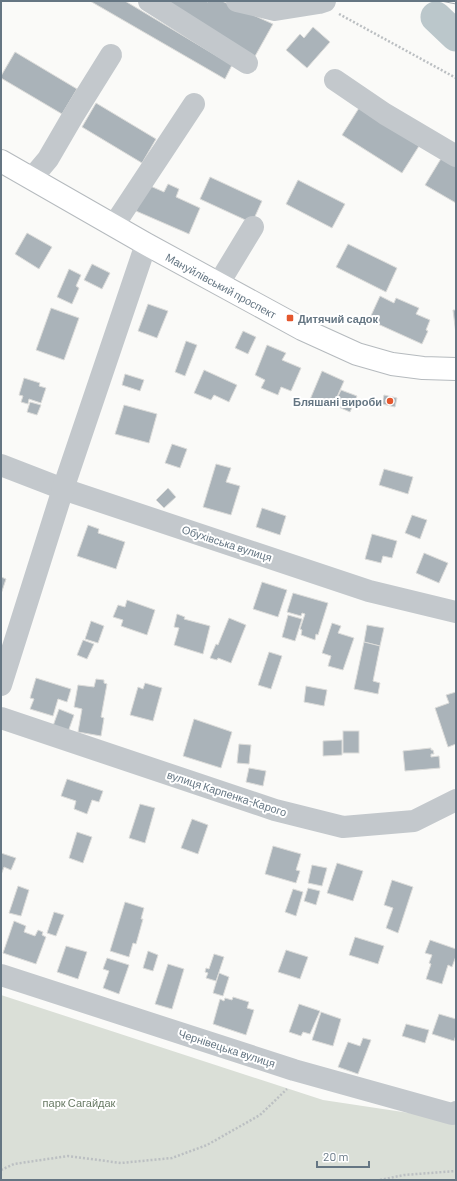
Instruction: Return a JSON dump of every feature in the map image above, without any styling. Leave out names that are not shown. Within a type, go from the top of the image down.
[{"type":"main road","name":"Мануйлівський проспект","points":[[1,161],[146,244],[302,329],[356,354],[392,364],[423,368],[456,369]]},
{"type":"street","points":[[149,1],[247,63]]},
{"type":"street","points":[[237,1],[275,10],[322,2]]},
{"type":"street","points":[[32,178],[48,160],[73,116],[111,55]]},
{"type":"street","points":[[335,80],[385,114],[456,156]]},
{"type":"street","points":[[114,225],[194,104]]},
{"type":"street","points":[[219,283],[229,264],[253,227]]},
{"type":"street","points":[[1,685],[64,489],[146,244]]},
{"type":"street","name":"Обухівська вулиця","points":[[1,464],[64,489],[369,591],[456,612]]},
{"type":"street","name":"вулиця Карпенка-Карого","points":[[1,718],[275,810],[343,826],[414,821],[456,800]]},
{"type":"street","name":"Чернівецька вулиця","points":[[1,975],[294,1070],[452,1114],[456,1112]]},
{"type":"path","points":[[322,2],[456,78]]},
{"type":"path","points":[[1,1170],[14,1164],[68,1156],[121,1163],[172,1158],[207,1145],[260,1115],[290,1086],[294,1070]]},
{"type":"path","points":[[380,1180],[404,1175],[456,1171]]},
{"type":"green space","name":"парк Сагайдак","points":[[1,995],[323,1100],[456,1120],[456,1180],[1,1180]]},
{"type":"building","points":[[90,1],[125,1],[232,65],[225,79]]},
{"type":"building","points":[[157,1],[222,1],[273,24],[254,58]]},
{"type":"building","points":[[313,27],[330,42],[307,68],[286,50],[300,34],[304,38]]},
{"type":"building","points":[[15,52],[77,89],[62,114],[1,78]]},
{"type":"building","points":[[96,103],[156,139],[142,163],[82,127]]},
{"type":"building","points":[[359,108],[419,146],[402,173],[342,135]]},
{"type":"building","points":[[442,157],[456,166],[456,203],[425,185]]},
{"type":"building","points":[[210,177],[262,201],[252,223],[200,199]]},
{"type":"building","points":[[298,180],[345,204],[332,228],[286,204]]},
{"type":"building","points":[[168,184],[179,189],[176,197],[200,208],[189,234],[136,211],[148,185],[164,192]]},
{"type":"building","points":[[27,233],[52,247],[39,269],[15,254]]},
{"type":"building","points":[[348,244],[397,268],[386,292],[336,267]]},
{"type":"building","points":[[92,264],[110,273],[102,289],[84,280]]},
{"type":"building","points":[[69,269],[81,275],[76,286],[79,288],[72,304],[57,297]]},
{"type":"building","points":[[380,296],[394,303],[396,298],[419,308],[416,314],[430,320],[426,330],[428,331],[422,344],[369,320]]},
{"type":"building","points":[[148,304],[168,311],[157,338],[138,331]]},
{"type":"building","points":[[51,308],[79,318],[64,360],[36,350]]},
{"type":"building","points":[[453,310],[456,310],[456,334]]},
{"type":"building","points":[[243,331],[256,337],[248,354],[235,348]]},
{"type":"building","points":[[186,341],[197,345],[185,376],[175,372]]},
{"type":"building","points":[[267,345],[286,353],[282,360],[301,368],[291,391],[281,387],[278,395],[261,388],[265,380],[255,375]]},
{"type":"building","points":[[204,370],[237,385],[229,402],[214,395],[211,400],[194,393]]},
{"type":"building","points":[[322,371],[344,381],[333,406],[325,402],[323,408],[309,402]]},
{"type":"building","points":[[125,374],[144,380],[140,391],[122,385]]},
{"type":"building","points":[[24,378],[40,383],[39,386],[46,388],[41,403],[29,399],[28,404],[21,402],[23,396],[19,395]]},
{"type":"building","points":[[341,390],[357,396],[350,412],[334,405]]},
{"type":"building","name":"Бляшані вироби","points":[[384,395],[397,398],[395,407],[382,404]]},
{"type":"building","points":[[30,402],[41,405],[37,415],[27,412]]},
{"type":"building","points":[[124,405],[157,414],[149,443],[115,434]]},
{"type":"building","points":[[172,444],[187,449],[180,468],[165,463]]},
{"type":"building","points":[[216,464],[231,468],[226,482],[240,486],[231,515],[203,507]]},
{"type":"building","points":[[384,469],[413,477],[408,494],[379,485]]},
{"type":"building","points":[[168,488],[176,497],[164,508],[156,500]]},
{"type":"building","points":[[262,508],[286,516],[280,535],[256,527]]},
{"type":"building","points":[[412,515],[427,520],[420,539],[405,533]]},
{"type":"building","points":[[88,525],[99,529],[98,533],[125,542],[116,569],[77,556]]},
{"type":"building","points":[[372,534],[397,541],[392,558],[383,556],[381,563],[365,559]]},
{"type":"building","points":[[424,553],[448,563],[439,583],[416,573]]},
{"type":"building","points":[[1,577],[6,579],[1,594]]},
{"type":"building","points":[[262,582],[287,590],[278,617],[253,609]]},
{"type":"building","points":[[293,593],[328,603],[315,640],[301,635],[302,630],[300,629],[305,614],[302,613],[301,616],[287,612]]},
{"type":"building","points":[[127,600],[155,610],[147,635],[121,626],[123,620],[113,617],[118,605],[125,607]]},
{"type":"building","points":[[177,614],[185,617],[184,619],[210,626],[203,654],[174,645],[179,628],[174,627]]},
{"type":"building","points":[[288,615],[302,619],[295,641],[282,637]]},
{"type":"building","points":[[229,618],[246,625],[231,663],[218,658],[217,660],[210,658],[216,644],[218,645]]},
{"type":"building","points":[[91,621],[104,626],[98,643],[85,639]]},
{"type":"building","points":[[332,623],[341,626],[338,633],[354,638],[343,670],[328,666],[331,656],[322,653]]},
{"type":"building","points":[[367,625],[384,628],[380,646],[364,642]]},
{"type":"building","points":[[83,640],[94,644],[87,659],[77,655]]},
{"type":"building","points":[[364,642],[380,646],[373,681],[380,683],[378,694],[354,689]]},
{"type":"building","points":[[269,652],[282,656],[271,689],[258,685]]},
{"type":"building","points":[[36,678],[71,689],[67,702],[58,699],[53,716],[30,709],[34,699],[30,698]]},
{"type":"building","points":[[96,679],[104,680],[104,683],[107,684],[101,717],[104,718],[101,736],[78,732],[82,709],[74,707],[78,685],[94,687]]},
{"type":"building","points":[[145,683],[162,688],[153,721],[130,715],[138,687],[143,689]]},
{"type":"building","points":[[306,686],[327,690],[324,706],[304,702]]},
{"type":"building","points":[[456,692],[456,744],[448,747],[435,708],[449,703],[446,695]]},
{"type":"building","points":[[59,709],[74,715],[68,732],[53,726]]},
{"type":"building","points":[[194,719],[232,732],[221,768],[183,756]]},
{"type":"building","points":[[343,731],[359,731],[359,753],[343,753]]},
{"type":"building","points":[[342,740],[342,755],[323,756],[323,741]]},
{"type":"building","points":[[239,744],[251,745],[249,764],[237,763]]},
{"type":"building","points":[[431,748],[434,754],[431,754],[431,757],[439,756],[440,768],[405,771],[403,751]]},
{"type":"building","points":[[249,768],[266,771],[263,786],[246,782]]},
{"type":"building","points":[[67,779],[103,791],[99,802],[92,800],[87,814],[74,809],[76,801],[61,796]]},
{"type":"building","points":[[140,804],[155,808],[145,843],[129,838]]},
{"type":"building","points":[[192,819],[208,825],[198,854],[181,848]]},
{"type":"building","points":[[77,832],[92,837],[83,863],[69,858]]},
{"type":"building","points":[[273,846],[301,854],[296,870],[300,871],[296,883],[265,874]]},
{"type":"building","points":[[1,853],[16,858],[11,870],[4,867],[1,875]]},
{"type":"building","points":[[337,863],[363,871],[353,901],[327,893]]},
{"type":"building","points":[[312,865],[327,868],[322,886],[308,883]]},
{"type":"building","points":[[392,880],[413,887],[398,933],[386,928],[393,908],[384,905]]},
{"type":"building","points":[[18,886],[29,890],[21,916],[9,913]]},
{"type":"building","points":[[308,888],[320,891],[316,905],[304,901]]},
{"type":"building","points":[[293,889],[303,892],[296,916],[285,912]]},
{"type":"building","points":[[125,902],[144,908],[141,919],[143,919],[136,944],[133,943],[129,957],[110,951]]},
{"type":"building","points":[[54,912],[64,915],[56,936],[47,933]]},
{"type":"building","points":[[14,921],[26,926],[24,932],[35,936],[38,930],[43,932],[42,935],[46,937],[36,964],[3,953]]},
{"type":"building","points":[[355,937],[384,946],[378,964],[349,955]]},
{"type":"building","points":[[430,940],[456,949],[456,956],[452,967],[448,965],[442,984],[426,979],[431,964],[429,963],[432,955],[425,953]]},
{"type":"building","points":[[66,946],[87,952],[78,979],[57,972]]},
{"type":"building","points":[[286,950],[308,957],[300,979],[278,972]]},
{"type":"building","points":[[148,951],[158,955],[153,971],[143,968]]},
{"type":"building","points":[[214,954],[224,957],[216,981],[206,978],[208,973],[205,972],[206,968],[209,969]]},
{"type":"building","points":[[107,958],[129,965],[119,994],[103,988],[109,971],[103,969]]},
{"type":"building","points":[[168,964],[184,969],[172,1009],[155,1004]]},
{"type":"building","points":[[219,973],[229,977],[223,996],[213,993]]},
{"type":"building","points":[[233,997],[249,1002],[247,1008],[254,1010],[246,1035],[213,1024],[220,999],[224,1001],[225,998],[232,1000]]},
{"type":"building","points":[[299,1004],[320,1011],[310,1034],[303,1032],[301,1036],[289,1032]]},
{"type":"building","points":[[321,1012],[341,1019],[333,1046],[312,1040]]},
{"type":"building","points":[[439,1014],[456,1019],[456,1035],[454,1041],[432,1034]]},
{"type":"building","points":[[406,1024],[429,1030],[425,1043],[402,1036]]},
{"type":"building","points":[[363,1038],[371,1040],[358,1074],[338,1067],[348,1042],[360,1046]]},
{"type":"waterway","points":[[436,17],[456,36]]},
{"type":"tram line","points":[[441,1],[456,4]]},
{"type":"place","name":"Дитячий садок","points":[[290,318]]},
{"type":"place","name":"Бляшані вироби","points":[[390,401]]}]
